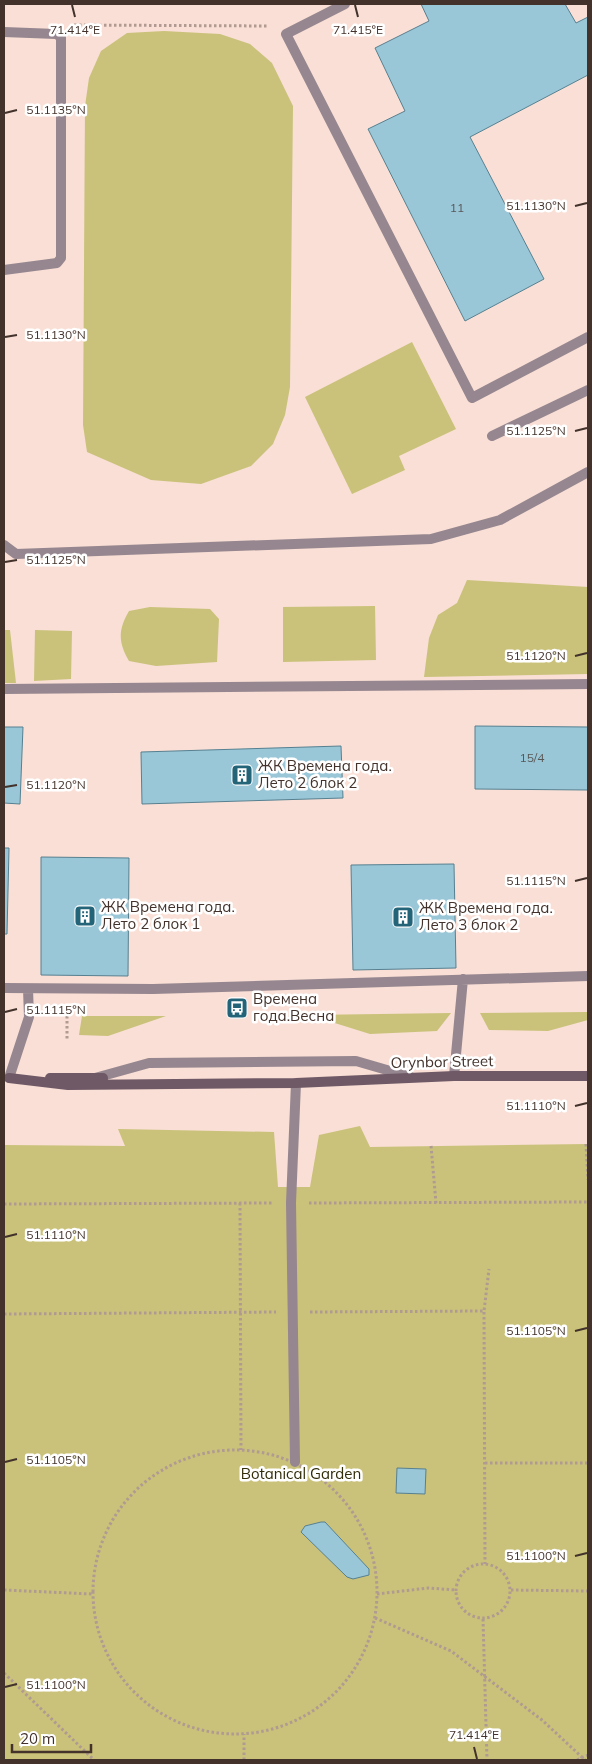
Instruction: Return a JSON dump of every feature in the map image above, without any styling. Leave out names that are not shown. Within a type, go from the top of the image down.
[{"type":"street","name":"Orynbor Street","points":[[6,1078],[68,1085],[296,1083],[454,1076],[588,1076]]},
{"type":"street","name":"Orynbor Street","points":[[6,1078],[95,1078],[296,1083]]},
{"type":"lane","points":[[345,4],[286,34],[472,398],[588,337]]},
{"type":"lane","points":[[4,32],[56,34],[61,37],[61,258],[57,263],[4,270]]},
{"type":"lane","points":[[492,436],[588,390]]},
{"type":"lane","points":[[4,545],[16,554],[431,539],[500,520],[586,475]]},
{"type":"lane","points":[[4,689],[588,684]]},
{"type":"lane","points":[[4,988],[153,989],[588,976]]},
{"type":"lane","points":[[454,1076],[463,979]]},
{"type":"lane","points":[[6,1078],[29,1016],[28,988]]},
{"type":"lane","points":[[95,1078],[149,1063],[356,1061],[412,1078]]},
{"type":"lane","points":[[294,1462],[291,1203],[296,1083]]},
{"type":"path","points":[[74,24],[268,26],[286,34]]},
{"type":"path","points":[[67,1016],[67,1041]]},
{"type":"path","points":[[586,1144],[588,1180]]},
{"type":"path","points":[[432,1146],[436,1202]]},
{"type":"path","points":[[240,1203],[241,1450]]},
{"type":"path","points":[[485,1564],[484,1312],[489,1269]]},
{"type":"path","points":[[4,1314],[484,1312]]},
{"type":"path","points":[[241,1450],[272,1454],[294,1462],[315,1474],[349,1506],[362,1526],[371,1548],[376,1571],[375,1618],[369,1640],[359,1662],[346,1681],[330,1698],[311,1712],[290,1723],[244,1734],[220,1734],[197,1729],[175,1721],[154,1710],[136,1695],[120,1678],[108,1658],[99,1636],[92,1594],[94,1566],[100,1543],[110,1522],[123,1502],[140,1485],[180,1460],[202,1453],[241,1450]]},
{"type":"path","points":[[485,1463],[588,1463]]},
{"type":"path","points":[[485,1564],[498,1568],[505,1574],[511,1590],[506,1607],[500,1613],[483,1618],[466,1613],[456,1599],[456,1590],[463,1572],[470,1567],[485,1564]]},
{"type":"path","points":[[377,1594],[428,1588],[456,1590]]},
{"type":"path","points":[[4,1590],[92,1594]]},
{"type":"path","points":[[511,1590],[588,1591]]},
{"type":"path","points":[[375,1618],[452,1652],[542,1720],[584,1759]]},
{"type":"path","points":[[483,1618],[487,1760]]},
{"type":"path","points":[[4,1673],[94,1760]]},
{"type":"path","points":[[244,1734],[244,1760]]},
{"type":"path","points":[[577,1760],[584,1759],[588,1755]]},
{"type":"green space","points":[[164,31],[220,34],[250,44],[272,63],[293,106],[290,387],[285,415],[273,444],[251,466],[201,484],[151,480],[87,452],[83,425],[85,106],[89,78],[101,51],[127,33]]},
{"type":"green space","points":[[412,342],[456,429],[399,456],[405,470],[352,494],[305,397]]},
{"type":"green space","points":[[467,580],[588,587],[588,674],[424,677],[429,638],[438,615],[457,603]]},
{"type":"green space","points":[[375,606],[376,660],[283,662],[283,607]]},
{"type":"green space","points":[[150,607],[210,609],[219,619],[217,662],[156,666],[129,661],[121,642],[123,624],[129,611]]},
{"type":"green space","points":[[4,630],[10,630],[16,683],[4,683]]},
{"type":"green space","points":[[35,630],[72,631],[71,679],[34,681]]},
{"type":"green space","points":[[588,1012],[588,1020],[548,1031],[489,1030],[480,1013]]},
{"type":"green space","points":[[451,1013],[437,1031],[370,1034],[309,1015]]},
{"type":"green space","points":[[82,1016],[166,1016],[108,1036],[79,1035]]},
{"type":"green space","name":"Botanical Garden","points":[[360,1126],[370,1147],[588,1144],[588,1760],[4,1760],[4,1145],[125,1146],[118,1129],[274,1132],[278,1187],[310,1187],[319,1135]]},
{"type":"building","points":[[421,4],[565,4],[576,23],[588,17],[588,75],[470,137],[544,279],[465,321],[368,129],[405,111],[375,48],[429,21]]},
{"type":"building","points":[[475,726],[588,727],[588,790],[475,789]]},
{"type":"building","points":[[4,727],[23,727],[20,804],[4,803]]},
{"type":"building","name":"ЖК Времена года. Лето 2 блок 2","points":[[341,746],[343,798],[142,804],[141,752]]},
{"type":"building","points":[[4,848],[9,848],[7,934],[4,934]]},
{"type":"building","name":"ЖК Времена года. Лето 2 блок 1","points":[[41,857],[129,858],[128,976],[41,975]]},
{"type":"building","name":"ЖК Времена года. Лето 3 блок 2","points":[[454,864],[456,968],[353,970],[351,865]]},
{"type":"building","points":[[397,1468],[426,1469],[425,1494],[396,1493]]},
{"type":"building","points":[[325,1522],[369,1569],[369,1575],[353,1579],[347,1577],[301,1532],[305,1526]]},
{"type":"place","name":"ЖК Времена года. Лето 2 блок 2","points":[[242,775]]},
{"type":"place","name":"ЖК Времена года. Лето 2 блок 1","points":[[85,916]]},
{"type":"place","name":"ЖК Времена года. Лето 3 блок 2","points":[[403,917]]},
{"type":"place","name":"Времена года.Весна","points":[[237,1008]]}]
